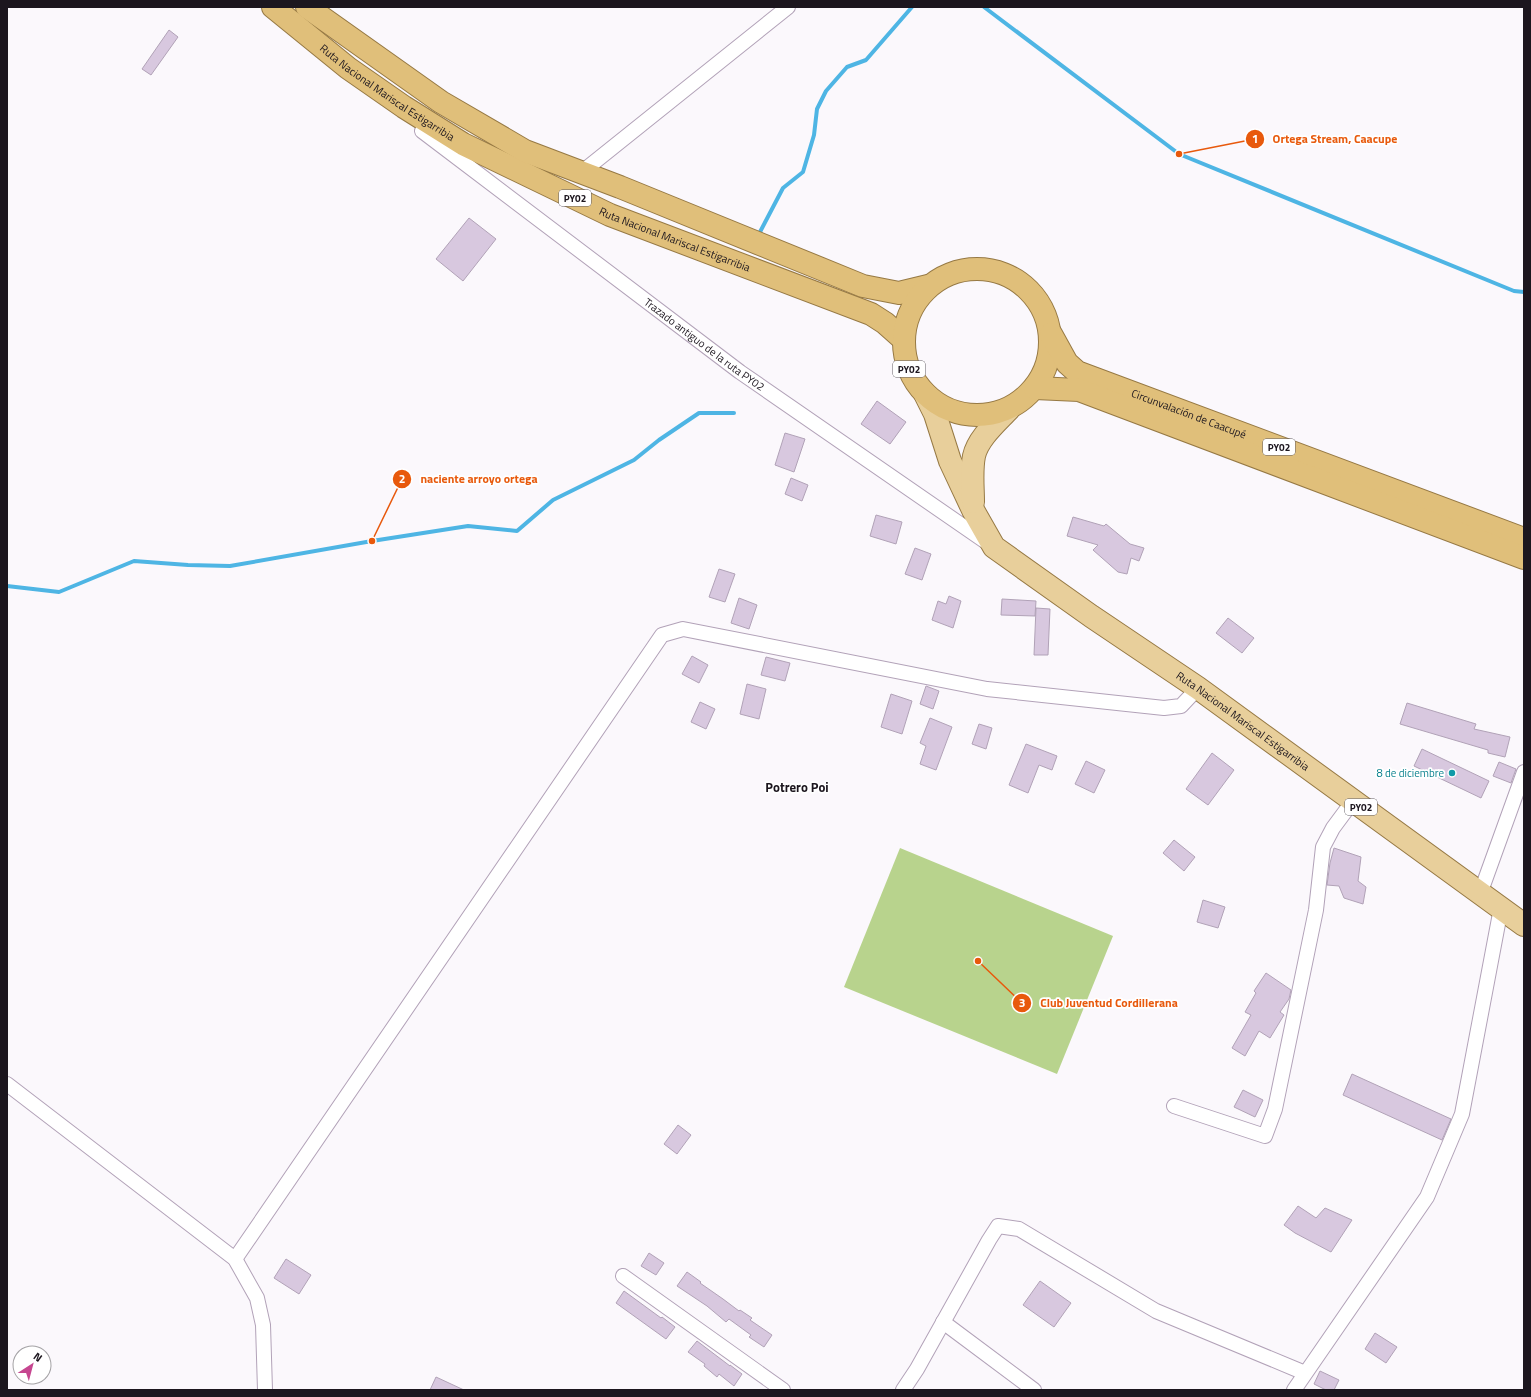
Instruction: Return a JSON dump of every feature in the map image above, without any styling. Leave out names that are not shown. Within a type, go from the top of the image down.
[{"type":"highway","name":"Ruta Nacional Mariscal Estigarribia","points":[[273,7],[348,68],[404,107],[463,144],[610,215],[871,314],[885,323],[903,339]]},
{"type":"highway","name":"Ruta Nacional Mariscal Estigarribia","points":[[307,7],[441,102],[525,151],[582,172],[863,286],[899,293],[928,286]]},
{"type":"highway","name":"PY02","points":[[973,269],[997,272],[1019,282],[1037,300],[1048,321],[1051,334],[1047,364],[1035,388],[1009,409],[980,416],[950,411],[925,394],[913,378],[905,359],[903,339],[907,319],[915,301],[928,286],[949,274],[973,269]]},
{"type":"highway","name":"Circunvalación de Caacupé","points":[[1051,334],[1067,363],[1077,372],[1524,539]]},
{"type":"highway","name":"Circunvalación de Caacupé","points":[[1035,388],[1079,390],[1524,558]]},
{"type":"main road","name":"Ruta Nacional Mariscal Estigarribia","points":[[925,394],[935,414],[950,461],[973,510],[994,547],[1091,616],[1198,688],[1524,925]]},
{"type":"main road","points":[[973,510],[972,479],[974,456],[988,432],[1009,409]]},
{"type":"street","points":[[582,172],[788,7]]},
{"type":"street","name":"Trazado antiguo de la ruta PY02","points":[[422,131],[740,372],[994,547]]},
{"type":"street","points":[[235,1259],[662,635],[683,629],[988,689],[1164,708],[1181,706],[1198,688]]},
{"type":"street","points":[[1480,894],[1524,772]]},
{"type":"street","points":[[1174,1106],[1265,1136],[1275,1109],[1316,910],[1323,847],[1333,828],[1353,801]]},
{"type":"street","points":[[1294,1390],[1430,1190],[1462,1114],[1501,908]]},
{"type":"street","points":[[7,1084],[235,1259],[257,1298],[263,1325],[265,1390]]},
{"type":"street","points":[[903,1390],[917,1369],[998,1226],[1019,1229],[1156,1311],[1305,1373]]},
{"type":"street","points":[[623,1276],[774,1387]]},
{"type":"street","points":[[943,1322],[1034,1390]]},
{"type":"green space","points":[[900,848],[1113,936],[1057,1074],[844,987]]},
{"type":"building","points":[[169,30],[178,37],[151,75],[142,69]]},
{"type":"building","points":[[469,218],[496,239],[463,281],[436,259]]},
{"type":"building","points":[[877,401],[906,422],[890,444],[861,424]]},
{"type":"building","points":[[785,433],[805,439],[794,472],[775,465]]},
{"type":"building","points":[[791,478],[808,485],[802,501],[785,494]]},
{"type":"building","points":[[876,515],[902,522],[896,544],[870,536]]},
{"type":"building","points":[[1073,517],[1104,526],[1106,524],[1130,544],[1144,548],[1139,561],[1131,558],[1127,574],[1118,572],[1093,550],[1098,545],[1067,536]]},
{"type":"building","points":[[915,548],[931,554],[922,580],[905,574]]},
{"type":"building","points":[[719,569],[735,574],[725,602],[709,597]]},
{"type":"building","points":[[949,596],[961,601],[953,628],[932,620],[938,601],[946,604]]},
{"type":"building","points":[[739,598],[757,605],[749,629],[731,623]]},
{"type":"building","points":[[1002,599],[1036,601],[1035,616],[1001,615]]},
{"type":"building","points":[[1036,608],[1050,609],[1048,655],[1034,655]]},
{"type":"building","points":[[1228,618],[1254,638],[1242,653],[1216,633]]},
{"type":"building","points":[[692,656],[708,665],[699,683],[682,674]]},
{"type":"building","points":[[766,657],[790,663],[785,681],[761,675]]},
{"type":"building","points":[[747,684],[766,689],[759,719],[740,714]]},
{"type":"building","points":[[926,686],[939,691],[933,709],[920,704]]},
{"type":"building","points":[[891,694],[912,701],[902,734],[881,727]]},
{"type":"building","points":[[700,702],[715,709],[706,729],[691,722]]},
{"type":"building","points":[[1407,703],[1476,724],[1474,729],[1510,737],[1505,757],[1488,753],[1488,750],[1400,724]]},
{"type":"building","points":[[930,718],[952,727],[936,770],[920,764],[926,746],[920,743]]},
{"type":"building","points":[[979,724],[992,728],[986,749],[972,744]]},
{"type":"building","points":[[1026,744],[1057,756],[1052,770],[1039,765],[1028,793],[1009,785]]},
{"type":"building","name":"8 de diciembre","points":[[1422,749],[1489,781],[1481,798],[1414,766]]},
{"type":"building","points":[[1212,753],[1234,770],[1208,805],[1186,789]]},
{"type":"building","points":[[1086,761],[1105,770],[1094,793],[1075,784]]},
{"type":"building","points":[[1499,762],[1516,769],[1511,783],[1493,776]]},
{"type":"building","points":[[1174,840],[1195,857],[1184,871],[1163,853]]},
{"type":"building","points":[[1334,848],[1361,857],[1358,881],[1366,887],[1363,904],[1344,898],[1339,886],[1327,885]]},
{"type":"building","points":[[1203,900],[1225,907],[1218,928],[1197,922]]},
{"type":"building","points":[[1266,973],[1291,990],[1289,999],[1280,1012],[1284,1015],[1270,1038],[1259,1031],[1245,1056],[1232,1048],[1251,1015],[1245,1012],[1256,993],[1254,991]]},
{"type":"building","points":[[1352,1074],[1451,1119],[1442,1140],[1343,1095]]},
{"type":"building","points":[[1243,1090],[1263,1100],[1255,1117],[1234,1107]]},
{"type":"building","points":[[678,1125],[691,1135],[677,1154],[664,1144]]},
{"type":"building","points":[[1298,1206],[1316,1218],[1325,1208],[1352,1220],[1331,1252],[1295,1233],[1284,1225]]},
{"type":"building","points":[[649,1253],[664,1263],[656,1275],[641,1266]]},
{"type":"building","points":[[286,1259],[311,1275],[299,1294],[274,1278]]},
{"type":"building","points":[[687,1272],[739,1311],[740,1310],[752,1318],[750,1320],[772,1335],[764,1347],[749,1337],[751,1335],[729,1319],[726,1322],[707,1306],[677,1286]]},
{"type":"building","points":[[1040,1281],[1071,1303],[1054,1327],[1023,1305]]},
{"type":"building","points":[[624,1291],[675,1327],[666,1339],[616,1303]]},
{"type":"building","points":[[1375,1333],[1397,1347],[1386,1363],[1365,1349]]},
{"type":"building","points":[[697,1341],[742,1374],[734,1386],[719,1374],[717,1377],[704,1366],[705,1364],[688,1352]]},
{"type":"building","points":[[1320,1371],[1339,1380],[1334,1390],[1326,1390],[1314,1384]]},
{"type":"building","points":[[436,1377],[464,1390],[430,1390]]},
{"type":"waterway","points":[[760,232],[783,188],[803,172],[814,135],[817,109],[826,91],[847,67],[866,60],[912,7]]},
{"type":"waterway","points":[[984,7],[1179,154],[1514,291],[1524,292]]},
{"type":"waterway","points":[[7,586],[59,592],[134,561],[230,566],[468,526],[517,531],[553,500],[634,460],[659,440],[699,413],[734,413]]},
{"type":"place","name":"Ortega Stream, Caacupe","points":[[1179,154]]},
{"type":"place","name":"naciente arroyo ortega","points":[[372,541]]},
{"type":"place","name":"8 de diciembre","points":[[1452,773]]},
{"type":"place","name":"Club Juventud Cordillerana","points":[[978,961]]},
{"type":"district","name":"Potrero Poi","points":[[797,787]]}]
